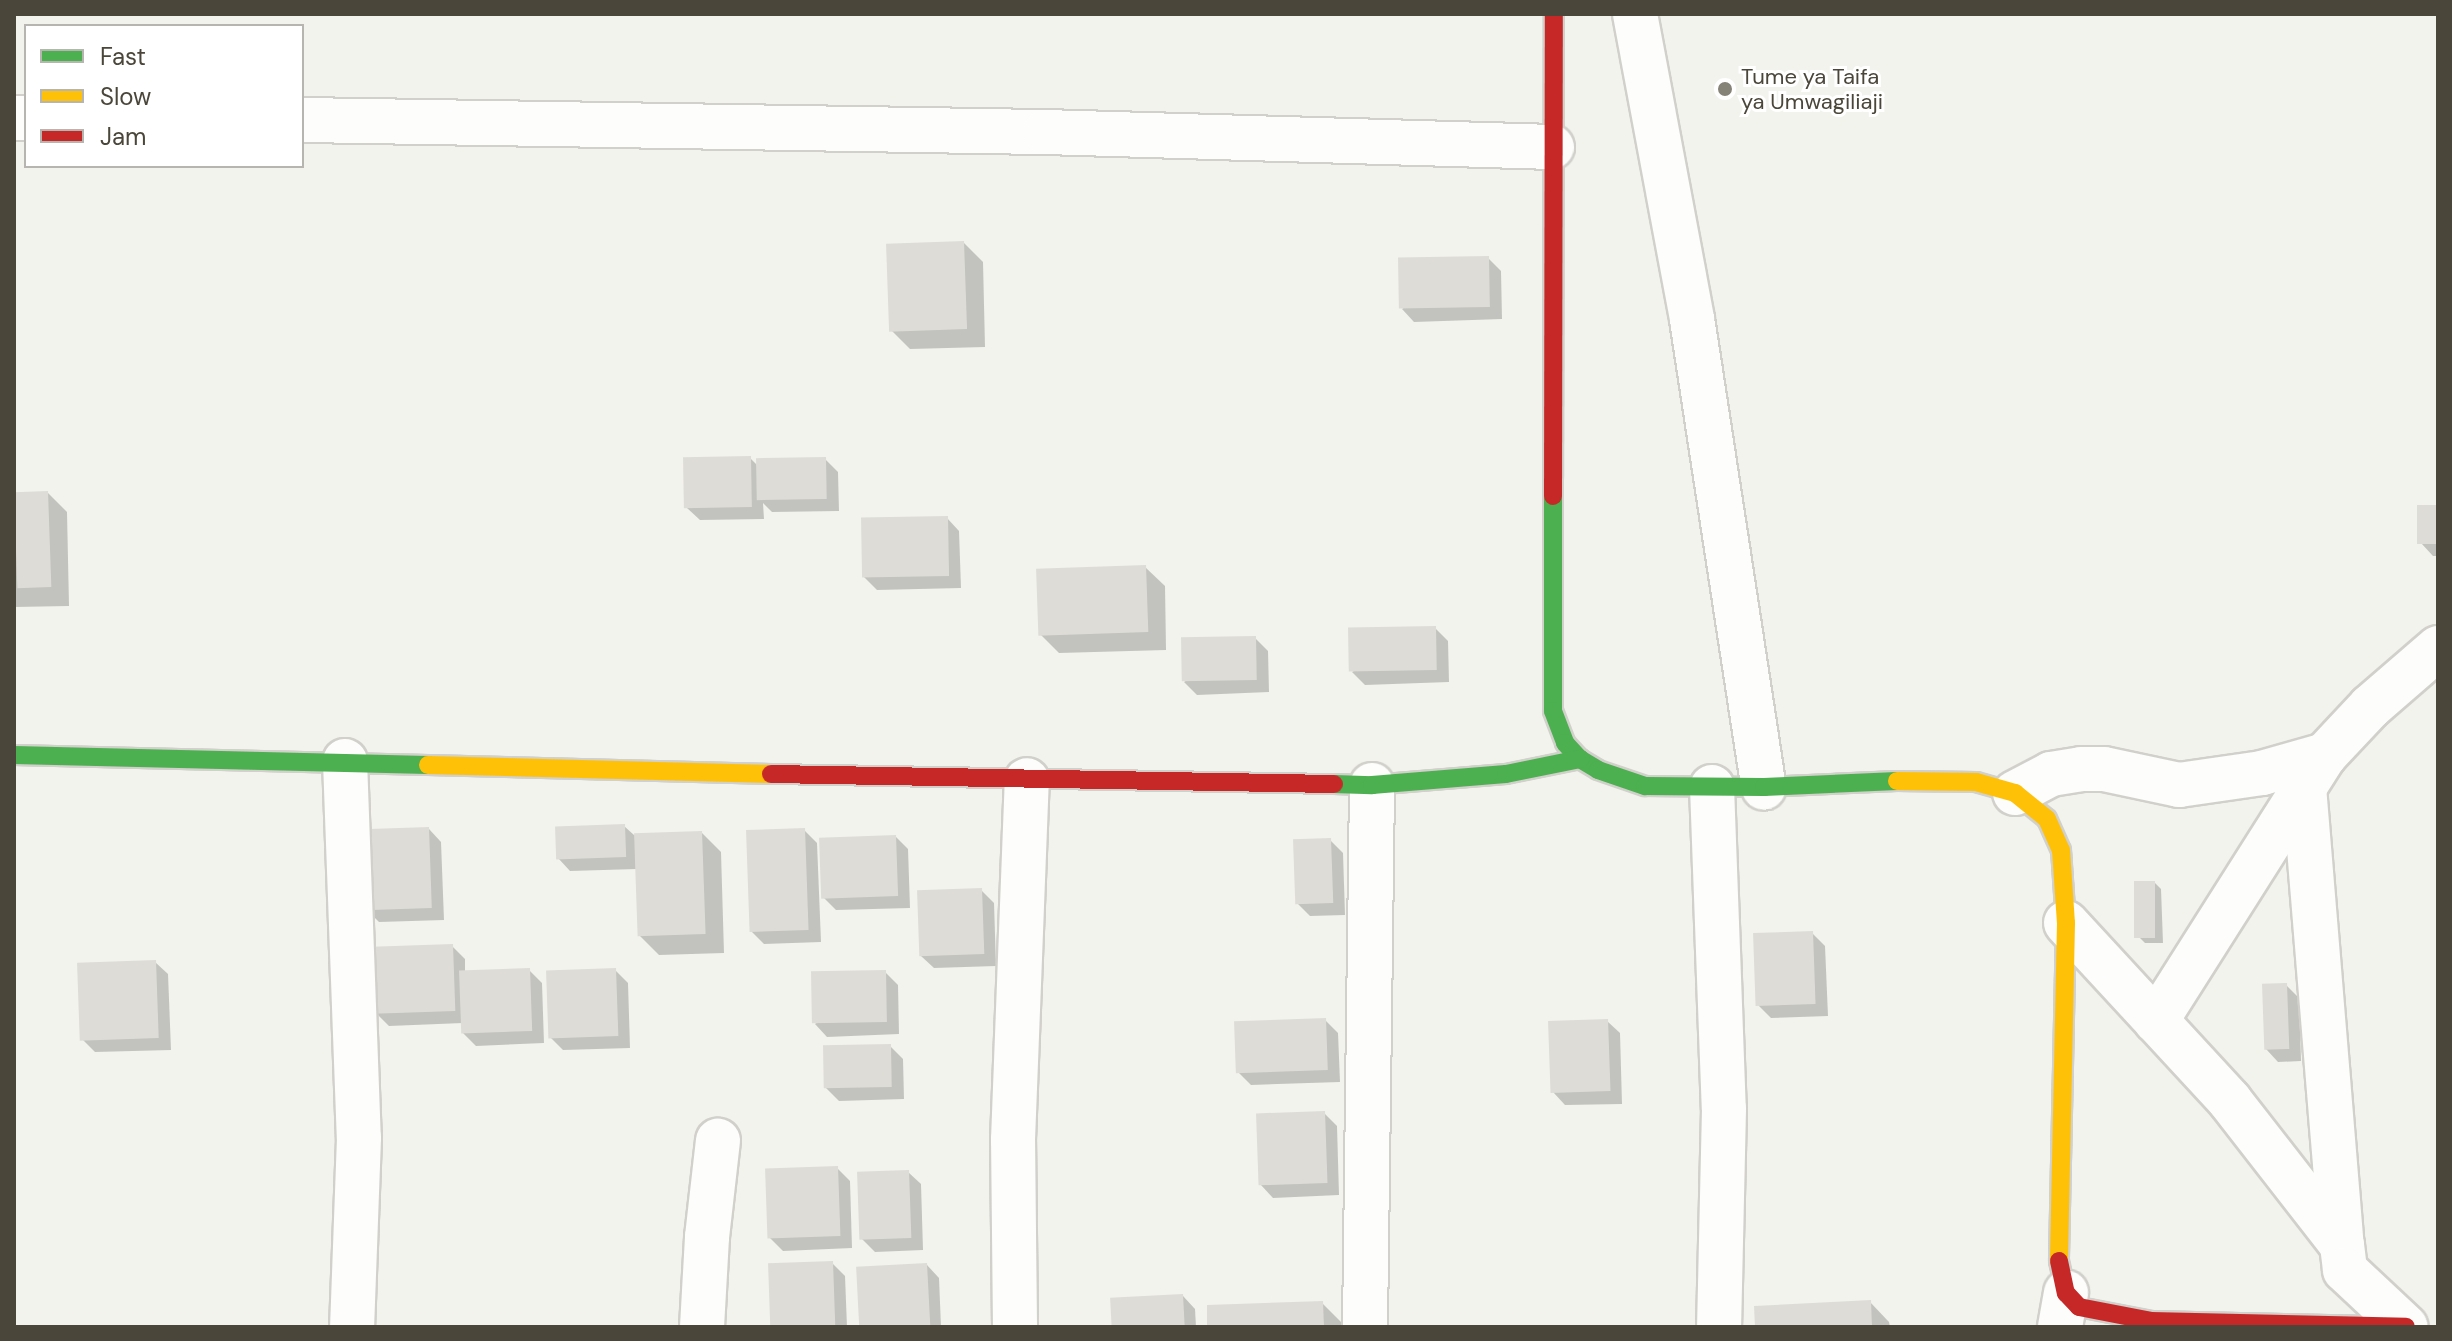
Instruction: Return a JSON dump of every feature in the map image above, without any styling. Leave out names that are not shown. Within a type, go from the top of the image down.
[{"type":"street","points":[[1554,14],[1553,711],[1565,743],[1580,759],[1598,770],[1645,786],[1764,787],[1914,780],[1976,782],[2015,793],[2047,819],[2061,850],[2066,923],[2057,1230],[2063,1310],[2079,1307],[2151,1321],[2406,1327]]},
{"type":"street","points":[[1635,14],[1692,319],[1764,787]]},
{"type":"street","points":[[304,120],[1013,131],[1552,147]]},
{"type":"street","points":[[2156,1021],[2314,771],[2370,707],[2438,648]]},
{"type":"street","points":[[14,755],[1027,780],[1372,785],[1506,774],[1580,759]]},
{"type":"street","points":[[345,761],[359,1138],[352,1327]]},
{"type":"street","points":[[2015,793],[2051,774],[2081,769],[2104,769],[2179,785],[2262,773],[2314,771]]},
{"type":"street","points":[[2314,771],[2345,1270],[2406,1327]]},
{"type":"street","points":[[1015,1327],[1013,1140],[1027,780]]},
{"type":"street","points":[[1365,1327],[1372,785]]},
{"type":"street","points":[[1712,787],[1724,1109],[1719,1327]]},
{"type":"street","points":[[2066,923],[2230,1101],[2342,1245]]},
{"type":"street","points":[[702,1327],[707,1237],[718,1141]]},
{"type":"building","points":[[964,241],[967,329],[889,332],[886,244]]},
{"type":"building","points":[[1489,256],[1490,307],[1399,309],[1398,258]]},
{"type":"building","points":[[751,456],[752,507],[684,508],[683,457]]},
{"type":"building","points":[[826,457],[827,499],[757,500],[756,458]]},
{"type":"building","points":[[48,491],[51,587],[17,588],[14,492]]},
{"type":"building","points":[[2417,505],[2438,505],[2438,544],[2417,544]]},
{"type":"building","points":[[948,516],[949,576],[862,578],[861,518]]},
{"type":"building","points":[[1146,565],[1148,632],[1038,636],[1036,569]]},
{"type":"building","points":[[1436,626],[1437,670],[1349,672],[1348,628]]},
{"type":"building","points":[[1256,636],[1257,680],[1182,681],[1181,637]]},
{"type":"building","points":[[625,824],[626,857],[556,859],[555,826]]},
{"type":"building","points":[[429,827],[432,908],[365,910],[362,829]]},
{"type":"building","points":[[805,828],[809,930],[750,932],[746,830]]},
{"type":"building","points":[[702,831],[706,934],[638,936],[634,833]]},
{"type":"building","points":[[896,835],[898,896],[821,899],[819,838]]},
{"type":"building","points":[[1331,838],[1333,903],[1295,904],[1293,839]]},
{"type":"building","points":[[2134,881],[2155,881],[2155,938],[2134,938]]},
{"type":"building","points":[[982,888],[984,954],[919,956],[917,890]]},
{"type":"building","points":[[1813,931],[1816,1004],[1756,1006],[1753,933]]},
{"type":"building","points":[[453,944],[455,1011],[374,1014],[372,947]]},
{"type":"building","points":[[156,960],[159,1038],[80,1041],[77,963]]},
{"type":"building","points":[[530,968],[532,1031],[461,1033],[459,970]]},
{"type":"building","points":[[616,968],[618,1036],[548,1038],[546,970]]},
{"type":"building","points":[[886,970],[887,1022],[812,1023],[811,971]]},
{"type":"building","points":[[2287,983],[2289,1049],[2264,1050],[2262,984]]},
{"type":"building","points":[[1326,1018],[1328,1070],[1236,1073],[1234,1021]]},
{"type":"building","points":[[1608,1019],[1611,1091],[1551,1093],[1548,1021]]},
{"type":"building","points":[[891,1044],[892,1087],[824,1088],[823,1045]]},
{"type":"building","points":[[1325,1111],[1328,1183],[1259,1185],[1256,1113]]},
{"type":"building","points":[[838,1166],[840,1236],[767,1239],[765,1169]]},
{"type":"building","points":[[909,1170],[911,1238],[859,1240],[857,1172]]},
{"type":"building","points":[[833,1261],[835,1327],[770,1327],[768,1263]]},
{"type":"building","points":[[927,1263],[930,1327],[859,1327],[856,1267]]},
{"type":"building","points":[[1183,1294],[1185,1327],[1112,1327],[1110,1298]]},
{"type":"building","points":[[1871,1300],[1872,1327],[1755,1327],[1754,1306]]},
{"type":"building","points":[[1323,1301],[1324,1327],[1207,1327],[1207,1305]]},
{"type":"traffic: fast","points":[[1553,496],[1553,711],[1565,743],[1580,759],[1598,770],[1645,786],[1764,787],[1897,781]]},
{"type":"traffic: fast","points":[[14,755],[428,765]]},
{"type":"traffic: fast","points":[[1334,784],[1372,785],[1506,774],[1580,759]]},
{"type":"traffic: slow","points":[[428,765],[771,774]]},
{"type":"traffic: slow","points":[[1897,781],[1976,782],[2015,793],[2047,819],[2061,850],[2066,923],[2059,1261]]},
{"type":"traffic: jam","points":[[1553,496],[1554,14]]},
{"type":"traffic: jam","points":[[771,774],[1334,784]]},
{"type":"traffic: jam","points":[[2059,1261],[2066,1293],[2079,1307],[2151,1321],[2406,1327]]},
{"type":"place","name":"Tume ya Taifa ya Umwagiliaji","points":[[1725,89]]}]
